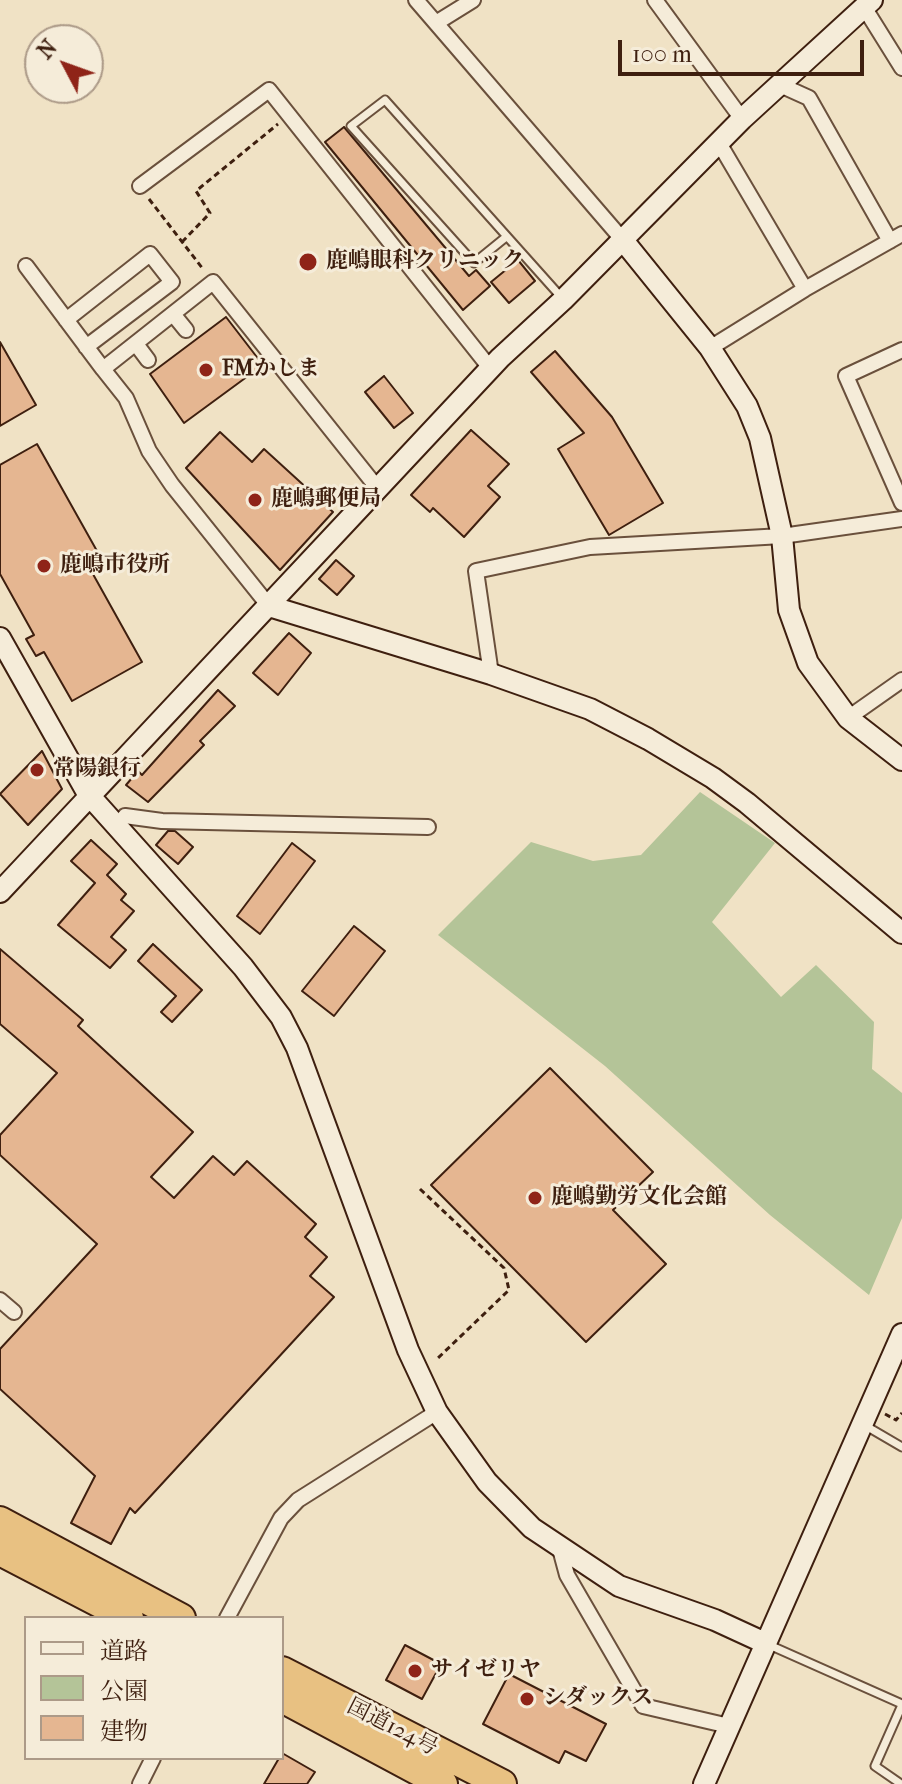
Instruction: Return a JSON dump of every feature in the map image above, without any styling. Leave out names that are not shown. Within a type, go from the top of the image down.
[{"type":"highway","points":[[0,1521],[177,1616]]},
{"type":"highway","points":[[0,1551],[125,1616]]},
{"type":"highway","name":"国道124号","points":[[284,1672],[502,1784]]},
{"type":"highway","name":"国道124号","points":[[284,1699],[443,1784]]},
{"type":"street","points":[[416,0],[622,239],[710,348],[747,406],[760,438],[782,536],[795,635],[822,686],[848,718],[902,760]]},
{"type":"street","points":[[436,23],[473,0]]},
{"type":"street","points":[[655,0],[742,119]]},
{"type":"street","points":[[0,892],[88,794],[379,490],[490,368],[563,300],[778,84],[868,4],[902,68]]},
{"type":"street","points":[[710,348],[805,289],[896,238],[809,98],[778,84]]},
{"type":"street","points":[[140,186],[269,90],[490,368]]},
{"type":"street","points":[[719,143],[805,289]]},
{"type":"street","points":[[66,320],[150,254],[172,282],[86,347]]},
{"type":"street","points":[[26,266],[126,398],[149,451],[172,485],[269,606],[491,674],[590,709],[713,778],[902,933]]},
{"type":"street","points":[[103,369],[213,282],[379,490]]},
{"type":"street","points":[[173,314],[186,330]]},
{"type":"street","points":[[136,344],[148,360]]},
{"type":"street","points":[[902,350],[846,376],[902,503]]},
{"type":"street","points":[[491,674],[476,571],[590,547],[782,536],[902,519]]},
{"type":"street","points":[[0,638],[88,794],[243,967],[281,1017],[303,1063],[395,1322],[437,1412],[494,1491],[560,1549],[619,1586],[715,1620],[765,1643]]},
{"type":"street","points":[[848,718],[902,680]]},
{"type":"street","points":[[125,816],[162,821],[428,827]]},
{"type":"street","points":[[0,1300],[14,1312]]},
{"type":"street","points":[[704,1784],[902,1334]]},
{"type":"street","points":[[228,1616],[281,1518],[298,1500],[437,1412]]},
{"type":"street","points":[[560,1549],[567,1575],[643,1706],[729,1726]]},
{"type":"street","points":[[140,1784],[152,1760]]},
{"type":"lane","points":[[506,237],[474,263],[351,126],[385,100],[563,300]]},
{"type":"lane","points":[[864,1425],[902,1447]]},
{"type":"lane","points":[[765,1643],[902,1704],[875,1766],[901,1784]]},
{"type":"path","points":[[182,242],[210,213],[196,191],[289,115]]},
{"type":"path","points":[[140,186],[213,282]]},
{"type":"path","points":[[420,1189],[504,1268],[509,1290],[438,1358]]},
{"type":"path","points":[[882,1412],[896,1420],[902,1413]]},
{"type":"green space","points":[[700,792],[775,843],[712,922],[781,997],[816,965],[874,1022],[872,1069],[902,1093],[902,1218],[869,1295],[770,1215],[605,1066],[438,935],[531,842],[593,861],[641,855]]},
{"type":"building","points":[[344,127],[469,276],[476,270],[490,286],[463,310],[325,142]]},
{"type":"building","points":[[518,260],[535,281],[509,303],[491,282]]},
{"type":"building","name":"FMかしま","points":[[226,317],[263,365],[184,423],[150,374]]},
{"type":"building","points":[[0,342],[36,405],[0,426]]},
{"type":"building","points":[[555,351],[612,417],[663,503],[609,535],[558,449],[584,433],[531,372]]},
{"type":"building","points":[[384,376],[413,413],[394,428],[365,392]]},
{"type":"building","points":[[471,430],[509,464],[488,486],[500,497],[464,537],[433,508],[430,512],[411,495]]},
{"type":"building","points":[[220,432],[252,462],[264,449],[333,512],[280,570],[186,468]]},
{"type":"building","name":"鹿嶋市役所","points":[[37,444],[97,551],[84,558],[142,662],[72,701],[44,652],[36,656],[26,639],[34,635],[0,574],[0,465]]},
{"type":"building","points":[[336,560],[354,576],[337,595],[319,579]]},
{"type":"building","points":[[289,633],[311,653],[278,695],[253,673]]},
{"type":"building","points":[[218,690],[235,706],[200,741],[204,745],[148,802],[126,785],[138,771],[142,775]]},
{"type":"building","name":"常陽銀行","points":[[42,751],[62,789],[28,825],[0,794]]},
{"type":"building","points":[[168,831],[175,831],[193,847],[178,864],[156,845]]},
{"type":"building","points":[[91,840],[117,864],[107,875],[126,894],[121,900],[134,911],[111,937],[126,950],[110,968],[58,925],[95,883],[71,861]]},
{"type":"building","points":[[292,843],[315,861],[260,934],[237,916]]},
{"type":"building","points":[[354,926],[385,951],[334,1016],[302,991]]},
{"type":"building","points":[[153,944],[202,990],[172,1022],[161,1012],[176,996],[138,961]]},
{"type":"building","points":[[0,949],[83,1020],[78,1026],[193,1132],[151,1177],[174,1198],[213,1156],[234,1175],[247,1161],[316,1224],[305,1237],[327,1257],[310,1276],[334,1297],[135,1513],[130,1508],[111,1544],[71,1523],[95,1476],[0,1389],[0,1349],[97,1244],[0,1155],[0,1135],[57,1073],[0,1024]]},
{"type":"building","name":"鹿嶋勤労文化会館","points":[[550,1068],[653,1172],[613,1210],[666,1264],[586,1342],[431,1185]]},
{"type":"building","points":[[405,1645],[441,1664],[422,1699],[386,1680]]},
{"type":"building","name":"シダックス","points":[[509,1674],[606,1724],[586,1761],[565,1751],[559,1763],[483,1724]]},
{"type":"building","points":[[284,1754],[315,1772],[307,1784],[264,1784],[278,1760],[284,1760]]},
{"type":"place","name":"鹿嶋眼科クリニック","points":[[308,262]]},
{"type":"place","name":"FMかしま","points":[[206,370]]},
{"type":"place","name":"鹿嶋郵便局","points":[[255,500]]},
{"type":"place","name":"鹿嶋市役所","points":[[44,566]]},
{"type":"place","name":"常陽銀行","points":[[37,770]]},
{"type":"place","name":"鹿嶋勤労文化会館","points":[[535,1198]]},
{"type":"place","name":"サイゼリヤ","points":[[415,1671]]},
{"type":"place","name":"シダックス","points":[[527,1699]]}]
